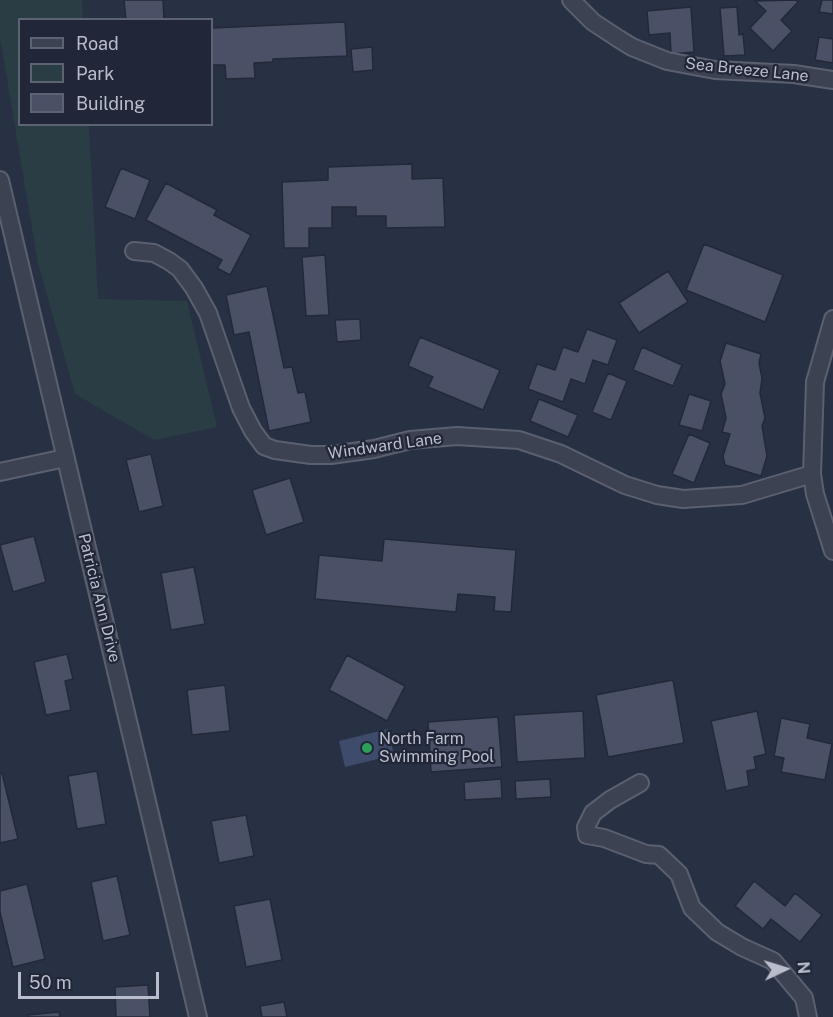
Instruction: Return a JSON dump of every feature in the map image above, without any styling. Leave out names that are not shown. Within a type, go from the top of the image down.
[{"type":"street","name":"Sea Breeze Lane","points":[[571,0],[593,22],[619,39],[632,47],[667,61],[715,70],[794,74],[833,80]]},
{"type":"street","name":"Patricia Ann Drive","points":[[0,180],[198,1017]]},
{"type":"street","name":"Windward Lane","points":[[134,251],[154,253],[169,261],[180,269],[194,288],[208,313],[241,408],[264,446],[275,450],[331,456],[410,440],[457,436],[519,440],[561,454],[625,485],[657,495],[683,499],[742,495],[812,474]]},
{"type":"street","points":[[833,319],[815,382],[812,474],[815,494],[833,551]]},
{"type":"street","points":[[0,472],[65,458]]},
{"type":"street","points":[[640,783],[610,800],[593,813],[586,827],[586,836],[604,838],[646,854],[659,855],[679,874],[692,908],[717,932],[773,962],[804,998],[808,1017]]},
{"type":"green space","points":[[0,0],[82,0],[83,18],[18,18],[18,126],[89,126],[98,299],[187,301],[217,427],[154,440],[75,394],[38,264],[0,37]]},
{"type":"water","name":"North Farm Swimming Pool","points":[[388,729],[394,755],[345,767],[339,741]]},
{"type":"building","points":[[124,0],[163,0],[164,18],[126,18]]},
{"type":"building","points":[[796,0],[798,2],[781,20],[792,31],[773,51],[750,28],[766,11],[755,1]]},
{"type":"building","points":[[822,0],[833,0],[833,14],[819,12]]},
{"type":"building","points":[[691,7],[694,52],[671,54],[670,33],[649,35],[647,11]]},
{"type":"building","points":[[737,7],[739,35],[743,34],[745,55],[724,56],[720,8]]},
{"type":"building","points":[[345,22],[347,56],[273,59],[273,62],[254,63],[255,78],[226,79],[225,65],[213,65],[213,28]]},
{"type":"building","points":[[819,37],[833,39],[833,63],[815,60]]},
{"type":"building","points":[[372,47],[373,70],[353,72],[351,49]]},
{"type":"building","points":[[412,164],[412,179],[443,178],[445,227],[386,228],[386,216],[356,216],[356,207],[332,207],[332,228],[309,228],[309,248],[284,248],[282,182],[328,180],[328,167]]},
{"type":"building","points":[[121,168],[150,180],[135,219],[105,207]]},
{"type":"building","points":[[166,183],[217,210],[214,215],[251,235],[230,275],[217,268],[222,260],[146,220]]},
{"type":"building","points":[[704,244],[783,275],[765,322],[686,290]]},
{"type":"building","points":[[325,255],[329,315],[306,316],[302,257]]},
{"type":"building","points":[[668,271],[688,302],[639,333],[619,303]]},
{"type":"building","points":[[267,286],[284,368],[292,367],[298,393],[305,392],[311,422],[269,431],[249,332],[234,335],[226,295]]},
{"type":"building","points":[[360,319],[361,340],[337,342],[335,320]]},
{"type":"building","points":[[587,329],[617,340],[608,365],[593,360],[585,384],[571,379],[563,402],[528,389],[537,364],[555,370],[563,347],[578,352]]},
{"type":"building","points":[[420,337],[500,370],[483,410],[428,387],[433,377],[408,366]]},
{"type":"building","points":[[726,343],[761,354],[760,393],[765,418],[762,426],[767,456],[761,476],[725,465],[723,456],[730,434],[722,432],[726,418],[721,394],[725,384],[720,361]]},
{"type":"building","points":[[642,347],[682,365],[673,386],[633,370]]},
{"type":"building","points":[[608,373],[627,381],[611,420],[592,412]]},
{"type":"building","points":[[689,394],[711,401],[702,431],[679,425]]},
{"type":"building","points":[[539,399],[578,415],[568,437],[530,421]]},
{"type":"building","points":[[689,434],[710,443],[694,483],[672,474]]},
{"type":"building","points":[[151,454],[163,506],[139,512],[126,460]]},
{"type":"building","points":[[290,478],[304,522],[266,535],[252,490]]},
{"type":"building","points":[[34,536],[46,582],[13,592],[0,545]]},
{"type":"building","points":[[384,539],[516,550],[511,612],[494,611],[495,597],[458,594],[456,612],[315,599],[319,555],[382,561]]},
{"type":"building","points":[[194,567],[205,624],[171,630],[161,573]]},
{"type":"building","points":[[67,654],[73,679],[65,681],[71,710],[46,715],[34,662]]},
{"type":"building","points":[[347,655],[405,686],[387,721],[329,690]]},
{"type":"building","points":[[673,680],[684,743],[608,757],[596,695]]},
{"type":"building","points":[[225,685],[230,731],[192,735],[187,690]]},
{"type":"building","points":[[583,711],[585,758],[517,762],[514,715]]},
{"type":"building","points":[[757,711],[766,754],[754,757],[756,769],[747,771],[749,786],[726,791],[711,721]]},
{"type":"building","points":[[498,717],[502,767],[431,772],[428,722]]},
{"type":"building","points":[[781,718],[810,724],[807,738],[832,744],[825,780],[781,772],[784,758],[774,756]]},
{"type":"building","points":[[97,771],[106,824],[77,829],[68,776]]},
{"type":"building","points":[[0,773],[2,773],[18,839],[0,843]]},
{"type":"building","points":[[501,779],[502,798],[465,800],[464,782]]},
{"type":"building","points":[[550,779],[551,797],[516,799],[515,781]]},
{"type":"building","points":[[246,815],[254,856],[219,863],[211,821]]},
{"type":"building","points":[[117,876],[130,935],[103,941],[91,882]]},
{"type":"building","points":[[754,881],[785,906],[795,893],[822,915],[800,942],[771,919],[763,929],[735,906]]},
{"type":"building","points":[[27,884],[45,959],[13,967],[0,912],[0,891]]},
{"type":"building","points":[[270,899],[282,960],[246,967],[234,906]]},
{"type":"building","points":[[148,985],[150,1017],[116,1017],[115,987]]},
{"type":"building","points":[[284,1002],[287,1017],[262,1017],[260,1006]]},
{"type":"building","points":[[59,1012],[60,1017],[28,1017],[28,1015]]},
{"type":"place","name":"North Farm Swimming Pool","points":[[367,748]]}]
